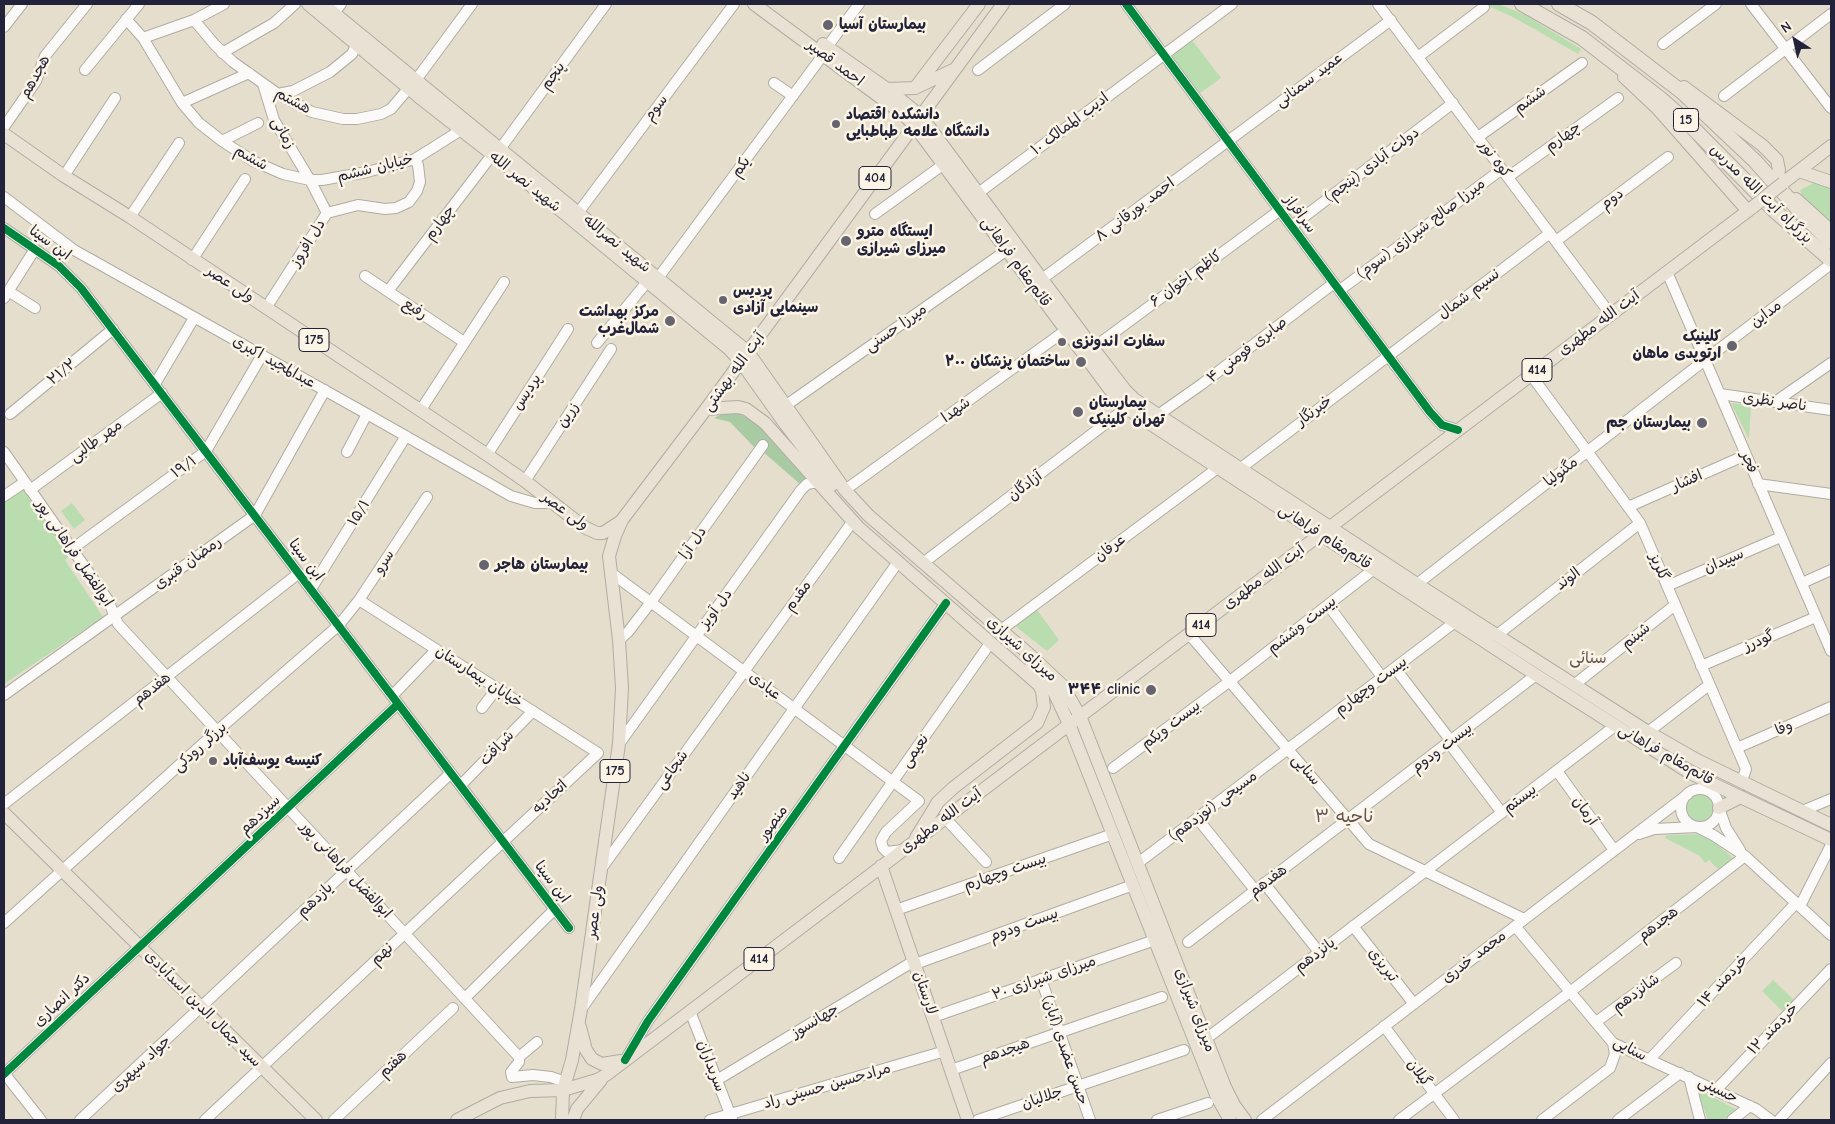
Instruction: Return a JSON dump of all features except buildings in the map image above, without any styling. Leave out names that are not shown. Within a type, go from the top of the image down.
[{"type":"highway","name":"بزرگراه آیت الله مدرس","points":[[1522,4],[1582,38],[1661,99],[1687,122],[1829,264]]},
{"type":"highway","name":"بزرگراه آیت الله مدرس","points":[[1559,4],[1592,23],[1682,92],[1755,162],[1805,218],[1831,242]]},
{"type":"main road","name":"شهید نصر الله","points":[[308,4],[355,43],[412,84]]},
{"type":"main road","name":"شهید نصر الله","points":[[323,4],[338,8],[412,84],[461,130],[496,152],[610,245]]},
{"type":"main road","name":"احمد قصیر","points":[[754,4],[886,89],[917,121]]},
{"type":"main road","name":"احمد قصیر","points":[[768,4],[903,114],[917,121]]},
{"type":"main road","points":[[915,88],[979,4]]},
{"type":"main road","name":"آیت الله بهشتی","points":[[622,520],[706,409],[1003,4]]},
{"type":"main road","points":[[964,23],[971,47]]},
{"type":"main road","points":[[1592,23],[1753,137],[1777,160],[1780,180],[1799,171],[1831,146]]},
{"type":"main road","points":[[1600,52],[1658,109],[1750,209]]},
{"type":"main road","points":[[886,89],[906,90],[915,88],[955,69]]},
{"type":"main road","name":"شهید نصرالله","points":[[412,84],[496,152],[578,212],[610,245],[744,357]]},
{"type":"main road","name":"قائم‌مقام فراهانی","points":[[917,121],[944,164],[1117,399],[1126,408],[1219,467],[1417,584],[1648,732],[1696,760],[1831,825]]},
{"type":"main road","name":"قائم‌مقام فراهانی","points":[[917,121],[977,194],[1092,348],[1134,399],[1241,468],[1326,530],[1374,569],[1615,726],[1690,772],[1831,840]]},
{"type":"main road","name":"ولی عصر","points":[[4,134],[64,176],[130,217],[487,455],[525,481],[582,526],[597,533],[607,532],[622,520]]},
{"type":"main road","points":[[1755,162],[1831,231]]},
{"type":"main road","points":[[1799,171],[1831,182]]},
{"type":"main road","name":"آیت الله مطهری","points":[[457,1120],[500,1098],[523,1092],[544,1092],[597,1080],[606,1075],[1771,193],[1780,180]]},
{"type":"main road","name":"میرزای شیرازی","points":[[744,357],[785,406],[845,490],[868,515],[1062,685],[1080,716],[1229,1096],[1245,1120]]},
{"type":"main road","name":"میرزای شیرازی","points":[[744,357],[810,457],[863,521],[1048,683],[1069,724],[1217,1097],[1230,1120]]},
{"type":"main road","name":"میرزای شیرازی","points":[[706,409],[733,407],[746,409],[753,414],[772,430],[852,521],[1039,685],[1044,703],[1040,718],[1029,730],[953,788],[938,802],[913,842]]},
{"type":"main road","name":"ولی عصر","points":[[566,1118],[567,1087],[581,1009],[619,744],[622,688],[620,640],[610,572],[611,546],[622,520]]},
{"type":"main road","points":[[1708,781],[1716,769]]},
{"type":"main road","points":[[1719,808],[1741,796]]},
{"type":"main road","name":"سید جمال الدین اسدآبادی","points":[[4,813],[316,1120]]},
{"type":"main road","name":"لارستان","points":[[881,866],[968,1120]]},
{"type":"main road","points":[[578,1022],[586,1050],[592,1059],[602,1064],[626,1060]]},
{"type":"main road","points":[[544,1092],[566,1118],[606,1075]]},
{"type":"street","points":[[4,26],[22,4]]},
{"type":"street","name":"هجدهم","points":[[4,127],[36,81],[45,56],[87,4]]},
{"type":"street","points":[[85,70],[139,4]]},
{"type":"street","points":[[143,38],[194,20],[224,4]]},
{"type":"street","points":[[222,53],[274,23],[295,4]]},
{"type":"street","name":"هشتم","points":[[194,20],[222,53],[278,94],[312,112],[335,118],[356,119],[381,114],[391,109],[472,4]]},
{"type":"street","name":"پنجم","points":[[496,152],[606,4]]},
{"type":"street","name":"سوم","points":[[578,212],[734,4]]},
{"type":"street","name":"یکم","points":[[653,280],[793,96],[860,4]]},
{"type":"street","points":[[978,70],[1065,4]]},
{"type":"street","name":"سرافراز","points":[[1126,4],[1437,421],[1447,428],[1458,430]]},
{"type":"street","name":"ادیب الممالک ۱۰","points":[[977,194],[1232,4]]},
{"type":"street","name":"کوه نور","points":[[1378,4],[1611,314]]},
{"type":"street","points":[[1663,44],[1716,4]]},
{"type":"street","points":[[1751,4],[1831,108]]},
{"type":"street","points":[[1418,57],[1484,7]]},
{"type":"street","points":[[1724,96],[1831,14]]},
{"type":"street","name":"ششم","points":[[126,20],[143,38],[156,64],[182,104],[199,123],[222,141],[267,168],[310,180]]},
{"type":"street","name":"عمید سمنانی","points":[[1228,141],[1390,20]]},
{"type":"street","points":[[278,94],[294,91],[330,72],[352,54],[355,43]]},
{"type":"street","name":"ششم","points":[[1478,137],[1582,63]]},
{"type":"street","points":[[182,104],[249,73]]},
{"type":"street","points":[[774,83],[793,96]]},
{"type":"street","name":"زمانی","points":[[263,84],[274,120],[310,180],[327,213]]},
{"type":"street","points":[[64,176],[116,98]]},
{"type":"street","name":"چهارم","points":[[1505,173],[1618,98]]},
{"type":"street","name":"دولت آبادی (پنجم)","points":[[1292,226],[1453,103]]},
{"type":"street","points":[[222,141],[258,124]]},
{"type":"street","name":"خیابان ششم","points":[[310,180],[350,176],[415,159],[461,130]]},
{"type":"street","name":"احمد بورقانی ۸","points":[[1042,279],[1228,141]]},
{"type":"street","points":[[130,217],[179,143]]},
{"type":"street","name":"چهارم","points":[[388,291],[496,152]]},
{"type":"street","name":"دوم","points":[[1553,237],[1668,157]]},
{"type":"street","name":"دل افروز","points":[[266,308],[327,213],[358,205],[385,209],[408,204],[418,191],[420,182],[418,165],[415,159]]},
{"type":"street","points":[[875,214],[944,164]]},
{"type":"street","name":"میرزا صالح شیرازی (سوم)","points":[[1337,286],[1505,173]]},
{"type":"street","points":[[192,260],[246,179]]},
{"type":"street","name":"عبدالمجید اکبری","points":[[4,197],[74,250],[368,414],[510,496],[535,503],[554,503]]},
{"type":"street","name":"کاظم اخوان ۶","points":[[1092,348],[1280,210]]},
{"type":"street","name":"ابن سینا","points":[[4,228],[70,276],[113,329],[569,928]]},
{"type":"street","name":"نسیم شمال","points":[[1388,355],[1553,237]]},
{"type":"street","points":[[35,249],[6,294],[35,308]]},
{"type":"street","name":"میرزا حسنی","points":[[785,406],[1007,250]]},
{"type":"street","name":"مداین","points":[[1705,360],[1829,264]]},
{"type":"street","name":"فجر","points":[[1667,272],[1831,651]]},
{"type":"street","name":"رفیع","points":[[365,276],[464,342]]},
{"type":"street","points":[[597,343],[653,280]]},
{"type":"street","points":[[420,410],[504,282]]},
{"type":"street","name":"صابری فومنی ۴","points":[[1158,414],[1337,286]]},
{"type":"street","points":[[155,384],[194,318]]},
{"type":"street","name":"۲۱/۲","points":[[10,414],[113,329]]},
{"type":"street","name":"پردیس","points":[[487,455],[568,329]]},
{"type":"street","name":"شهدا","points":[[845,490],[1066,330]]},
{"type":"street","name":"زرین","points":[[525,481],[611,349]]},
{"type":"street","name":"۱۹/۱","points":[[72,549],[206,451],[262,355]]},
{"type":"street","name":"خبرنگار","points":[[1241,468],[1388,355]]},
{"type":"street","name":"مگنولیا","points":[[1417,584],[1705,360]]},
{"type":"street","points":[[1775,402],[1831,363]]},
{"type":"street","name":"گلریز","points":[[1531,375],[1640,523],[1746,769],[1742,781]]},
{"type":"street","name":"رمضان قنبری","points":[[4,695],[255,515],[325,390]]},
{"type":"street","name":"مهر طالبی","points":[[4,496],[28,486],[162,393]]},
{"type":"street","name":"ناصر نظری","points":[[1720,394],[1831,410]]},
{"type":"street","name":"آزادگان","points":[[923,563],[1126,408]]},
{"type":"street","points":[[347,452],[368,414]]},
{"type":"street","name":"۱۵/۱","points":[[311,589],[406,436]]},
{"type":"street","name":"دل آرا","points":[[620,640],[651,602],[763,445]]},
{"type":"street","name":"ابوالفضل فراهانی پور","points":[[4,452],[108,600],[118,624],[519,1056]]},
{"type":"street","name":"افشار","points":[[1628,507],[1746,455]]},
{"type":"street","name":"عرفان","points":[[1001,630],[1219,467]]},
{"type":"street","name":"دل آویز","points":[[619,744],[801,490],[811,482],[818,482]]},
{"type":"street","points":[[1758,484],[1831,494]]},
{"type":"street","name":"سرو","points":[[339,624],[360,600],[427,497]]},
{"type":"street","name":"مقدم","points":[[744,671],[852,521]]},
{"type":"street","name":"الوند","points":[[1497,635],[1640,523]]},
{"type":"street","name":"سپیدان","points":[[1667,586],[1781,536]]},
{"type":"street","name":"ناهید","points":[[581,1009],[898,562]]},
{"type":"street","name":"بیست وششم","points":[[1230,681],[1374,569]]},
{"type":"street","points":[[1802,583],[1831,570]]},
{"type":"street","name":"عبادی","points":[[610,572],[919,801],[886,832],[881,841],[882,848],[887,852],[902,850]]},
{"type":"street","name":"هفدهم","points":[[4,804],[299,573]]},
{"type":"street","name":"خیابان بیمارستان","points":[[360,600],[598,753]]},
{"type":"street","name":"منصور","points":[[626,1060],[648,1021],[946,604]]},
{"type":"street","points":[[1328,605],[1382,678]]},
{"type":"street","name":"شبنم","points":[[1574,685],[1675,605]]},
{"type":"street","name":"گودرز","points":[[1701,666],[1816,617]]},
{"type":"street","name":"بیست وچهارم","points":[[1288,749],[1455,622]]},
{"type":"street","name":"برزگر رودکی","points":[[4,923],[339,624]]},
{"type":"street","name":"سنایی","points":[[1189,634],[1369,844],[1425,871],[1520,922],[1570,992],[1613,1043],[1685,1075]]},
{"type":"street","name":"نعیمی","points":[[839,858],[991,642]]},
{"type":"street","name":"سیزدهم","points":[[140,946],[288,807],[395,700],[436,650]]},
{"type":"street","points":[[1395,668],[1502,813]]},
{"type":"street","name":"شجاعی","points":[[600,870],[744,671]]},
{"type":"street","name":"بیست ودوم","points":[[1348,820],[1536,676]]},
{"type":"street","name":"بیست ویکم","points":[[1112,768],[1230,681]]},
{"type":"street","points":[[1648,732],[1710,685]]},
{"type":"street","points":[[482,708],[497,688]]},
{"type":"street","name":"وفا","points":[[1737,748],[1831,707]]},
{"type":"street","name":"شرافت","points":[[461,786],[533,711]]},
{"type":"street","name":"بیستم","points":[[1425,871],[1615,726]]},
{"type":"street","name":"مسیحی (نوزدهم)","points":[[1138,862],[1288,749]]},
{"type":"street","name":"اتحادیه","points":[[503,841],[598,753]]},
{"type":"street","name":"آرمان","points":[[1556,771],[1614,850]]},
{"type":"street","name":"یازدهم","points":[[201,1007],[451,773]]},
{"type":"street","name":"محمد خدری","points":[[1262,1120],[1614,850],[1708,781]]},
{"type":"street","points":[[1745,856],[1729,833],[1716,798],[1709,791],[1698,790],[1690,793],[1682,804],[1683,816],[1686,821],[1720,839],[1745,856],[1831,935]]},
{"type":"street","points":[[1802,811],[1831,799]]},
{"type":"street","points":[[1632,837],[1654,829],[1708,826],[1716,819],[1719,808]]},
{"type":"street","points":[[945,818],[986,862]]},
{"type":"street","points":[[1197,818],[1255,890]]},
{"type":"street","name":"هفدهم","points":[[1188,942],[1348,820]]},
{"type":"street","name":"بیست وچهارم","points":[[896,910],[1113,834]]},
{"type":"street","name":"نهم","points":[[205,1120],[503,841]]},
{"type":"street","name":"خردمند ۱۴","points":[[1650,1059],[1798,904],[1831,845]]},
{"type":"street","name":"هجدهم","points":[[1399,1120],[1570,992],[1745,856]]},
{"type":"street","name":"پانزدهم","points":[[1206,1038],[1425,871]]},
{"type":"street","points":[[1264,883],[1319,952]]},
{"type":"street","name":"بیست ودوم","points":[[914,963],[1133,885]]},
{"type":"street","points":[[465,998],[555,909]]},
{"type":"street","name":"تبریزی","points":[[1353,926],[1414,1004]]},
{"type":"street","name":"میرزای شیرازی ۲۰","points":[[933,1017],[1155,940]]},
{"type":"street","name":"دکتر انصاری","points":[[4,1073],[140,946]]},
{"type":"street","name":"جهانسوز","points":[[717,1080],[914,963]]},
{"type":"street","name":"شانزدهم","points":[[1596,1022],[1676,963]]},
{"type":"street","name":"خردمند ۱۲","points":[[1716,1090],[1831,968]]},
{"type":"street","name":"حسن عضدی (آبان)","points":[[1041,979],[1090,1120]]},
{"type":"street","name":"هیجدهم","points":[[951,1070],[1162,998]]},
{"type":"street","name":"جواد سپهری","points":[[80,1120],[201,1007]]},
{"type":"street","name":"هفتم","points":[[334,1120],[453,1008]]},
{"type":"street","name":"سربداران","points":[[690,1011],[731,1117]]},
{"type":"street","name":"گیلان","points":[[1384,1026],[1454,1120]]},
{"type":"street","points":[[536,1042],[519,1056],[519,1062],[511,1072],[512,1076],[533,1075],[551,1078],[567,1087]]},
{"type":"street","points":[[1542,1120],[1610,1068],[1616,1054],[1613,1043]]},
{"type":"street","name":"جلالیان","points":[[978,1120],[1184,1050]]},
{"type":"street","name":"مرادحسین حسینی راد","points":[[710,1120],[731,1117],[945,1051]]},
{"type":"street","points":[[1779,1120],[1831,1063]]},
{"type":"street","points":[[4,1073],[41,1120]]},
{"type":"street","points":[[1618,1120],[1685,1075],[1700,1120]]},
{"type":"street","name":"حسینی","points":[[1685,1075],[1750,1106],[1771,1120]]},
{"type":"street","points":[[1157,1120],[1208,1103]]},
{"type":"street","points":[[1732,1120],[1750,1106]]},
{"type":"green space","points":[[1484,4],[1499,4],[1525,15],[1581,49],[1578,54],[1513,17]]},
{"type":"green space","points":[[1192,40],[1221,78],[1200,93],[1171,55]]},
{"type":"green space","points":[[1814,183],[1822,184],[1831,189],[1831,224],[1802,196],[1800,190]]},
{"type":"green space","points":[[1731,403],[1751,405],[1749,439]]},
{"type":"green space","points":[[738,413],[754,422],[785,450],[806,475],[805,480],[800,484],[762,451],[761,442],[755,448],[730,422],[714,418],[722,414]]},
{"type":"green space","points":[[24,487],[69,556],[65,560],[103,617],[4,684],[4,501]]},
{"type":"green space","points":[[72,503],[85,520],[74,529],[61,511]]},
{"type":"green space","points":[[1037,610],[1059,640],[1047,651],[1015,626]]},
{"type":"green space","points":[[1699,794],[1710,798],[1714,809],[1710,820],[1699,824],[1688,820],[1684,809],[1688,798]]},
{"type":"green space","points":[[1702,834],[1733,858],[1718,869],[1709,860],[1705,863],[1700,856],[1665,838],[1667,835]]},
{"type":"green space","points":[[1773,980],[1794,1000],[1782,1011],[1762,991]]},
{"type":"green space","points":[[1696,1088],[1737,1110],[1723,1120],[1708,1120]]},
{"type":"cycle path","points":[[1126,4],[1430,412],[1442,425],[1458,430]]},
{"type":"cycle path","points":[[4,228],[59,266],[81,288],[569,928]]},
{"type":"cycle path","points":[[625,1060],[648,1021],[946,603]]},
{"type":"cycle path","points":[[4,1074],[398,704]]},
{"type":"place","name":"بیمارستان آسیا","points":[[828,25]]},
{"type":"place","name":"دانشکده اقتصاد دانشگاه علامه طباطبایی","points":[[836,124]]},
{"type":"place","name":"ایستگاه مترو میرزای شیرازی","points":[[846,241]]},
{"type":"place","name":"پردیس سینمایی آزادی","points":[[723,300]]},
{"type":"place","name":"مرکز بهداشت شمال‌غرب","points":[[670,321]]},
{"type":"place","name":"سفارت اندونزی","points":[[1062,342]]},
{"type":"place","name":"کلینیک ارتوپدی ماهان","points":[[1732,346]]},
{"type":"place","name":"ساختمان پزشکان ۲۰۰","points":[[1081,362]]},
{"type":"place","name":"بیمارستان تهران کلینیک","points":[[1078,412]]},
{"type":"place","name":"بیمارستان جم","points":[[1702,423]]},
{"type":"place","name":"بیمارستان هاجر","points":[[484,565]]},
{"type":"place","name":"۳۴۴ clinic","points":[[1151,690]]},
{"type":"place","name":"کنیسه یوسف‌آباد","points":[[213,761]]},
{"type":"district","name":"سنائی","points":[[1588,658]]},
{"type":"district","name":"ناحیه ۳","points":[[1344,817]]}]
